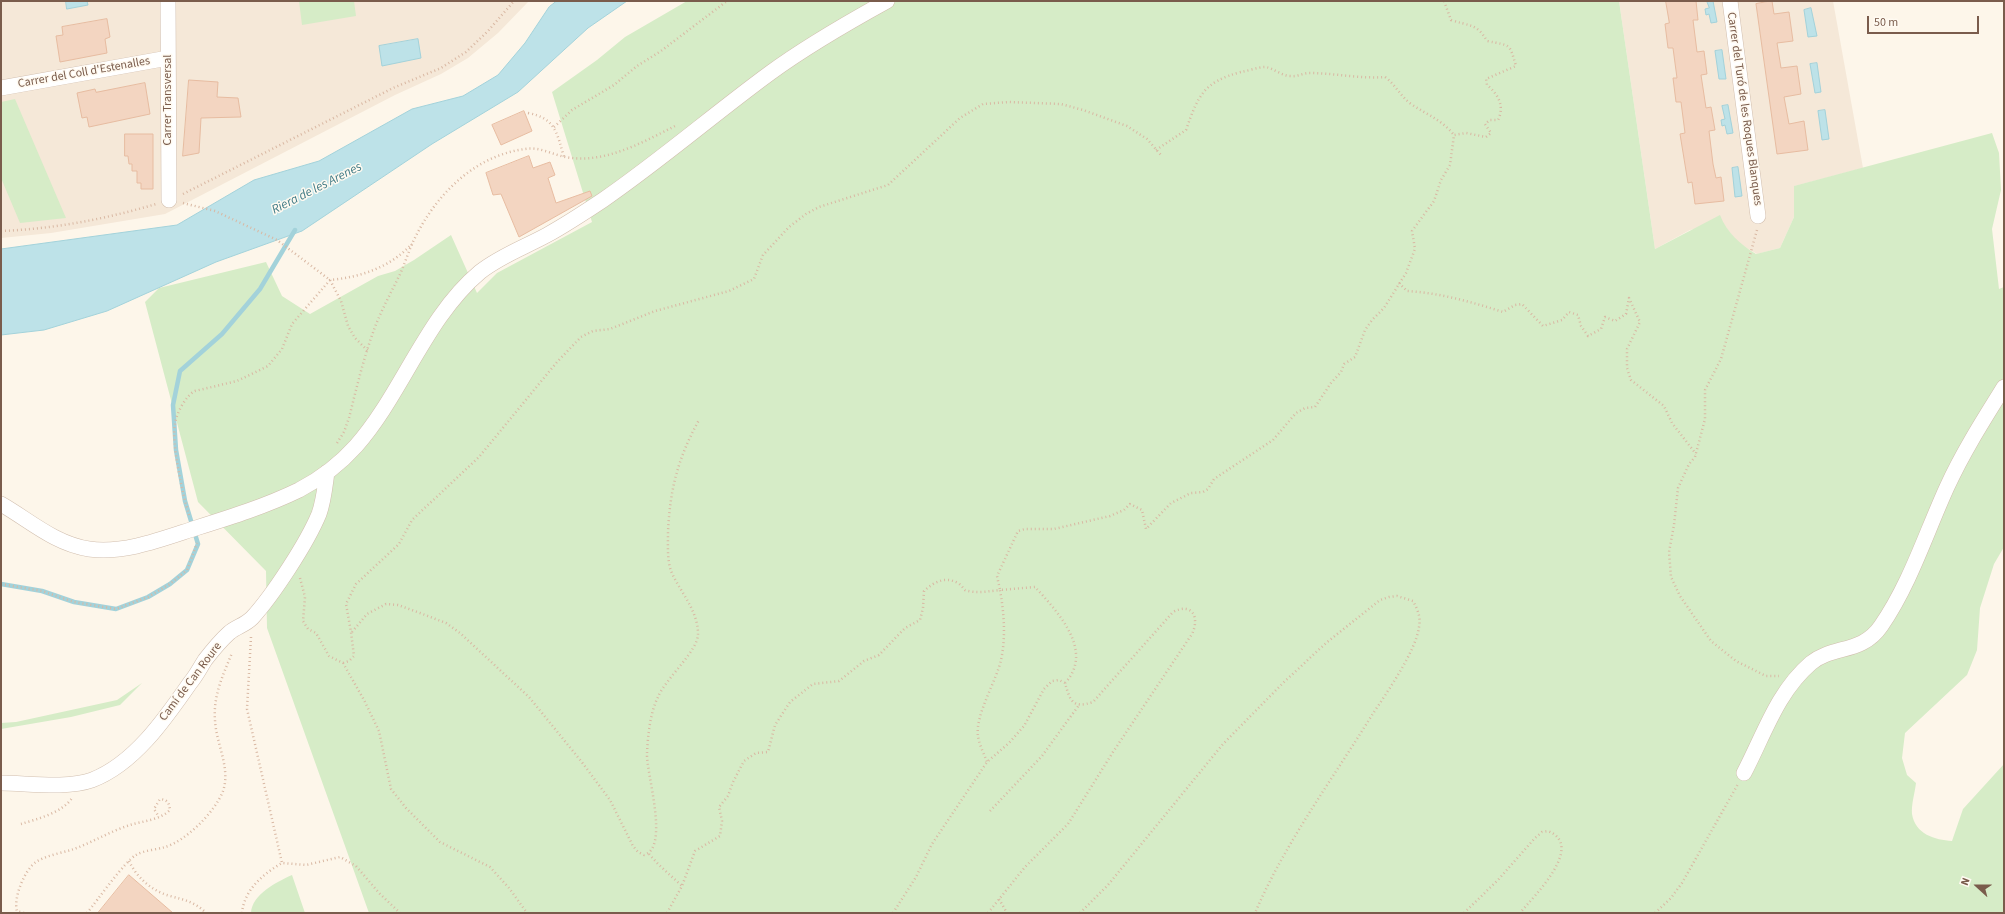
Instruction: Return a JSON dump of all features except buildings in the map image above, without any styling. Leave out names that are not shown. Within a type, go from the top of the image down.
[{"type":"street","name":"Carrer Transversal","points":[[168,1],[169,200]]},
{"type":"street","points":[[1,504],[59,540],[88,549],[116,549],[165,538],[192,530],[257,508],[298,490],[327,472],[355,447],[370,428],[442,316],[465,286],[479,273],[492,263],[548,234],[602,201],[682,142],[771,72],[852,20],[887,1]]},
{"type":"street","name":"Carrer del Turó de les Roques Blanques","points":[[1730,1],[1758,216]]},
{"type":"street","name":"Carrer del Coll d'Estenalles","points":[[1,88],[168,58]]},
{"type":"street","points":[[1744,773],[1772,714],[1800,675],[1812,662],[1860,644],[1874,637],[1898,601],[1957,465],[2004,387]]},
{"type":"street","name":"Camí de Can Roure","points":[[1,783],[45,784],[82,782],[91,780],[112,769],[129,756],[152,733],[205,661],[230,632],[252,618],[297,553],[319,513],[327,472]]},
{"type":"path","points":[[1,231],[51,227],[99,218],[169,200],[393,88],[441,68],[466,52],[488,31],[514,1]]},
{"type":"path","points":[[554,127],[572,110],[614,85],[637,66],[662,51],[727,1]]},
{"type":"path","points":[[1444,1],[1451,20],[1466,23],[1481,30],[1487,41],[1507,45],[1513,51],[1516,66],[1486,79],[1487,85],[1496,92],[1500,105],[1498,120],[1490,120],[1485,124],[1491,133],[1486,138],[1466,134],[1454,135]]},
{"type":"path","points":[[988,762],[978,737],[978,730],[985,703],[1001,660],[1004,619],[997,576],[1018,531],[1025,529],[1054,529],[1110,516],[1124,510],[1130,504],[1142,510],[1146,529],[1171,503],[1191,493],[1203,492],[1208,489],[1214,479],[1273,440],[1296,413],[1305,408],[1315,407],[1331,382],[1341,372],[1344,364],[1355,357],[1365,330],[1372,320],[1384,308],[1406,273],[1415,249],[1412,231],[1434,201],[1441,180],[1450,165],[1454,135],[1445,123],[1437,120],[1428,113],[1411,104],[1397,91],[1394,83],[1385,77],[1374,78],[1308,73],[1292,77],[1278,74],[1265,67],[1228,75],[1209,86],[1200,94],[1190,113],[1186,130],[1156,150]]},
{"type":"path","points":[[343,663],[349,661],[354,656],[352,632],[346,604],[356,584],[399,544],[412,520],[479,457],[557,362],[581,337],[593,331],[610,329],[655,311],[729,291],[754,280],[764,255],[789,227],[806,214],[819,207],[888,185],[960,118],[984,104],[1009,102],[1040,105],[1061,104],[1084,110],[1127,126],[1147,139],[1161,155]]},
{"type":"path","points":[[528,113],[543,117],[554,127],[564,157]]},
{"type":"path","points":[[336,444],[344,432],[349,418],[378,322],[412,244],[422,224],[450,186],[463,174],[480,164],[510,152],[527,148],[542,150],[564,157],[588,160],[631,148],[680,123]]},
{"type":"path","points":[[169,200],[215,210],[277,240],[330,280],[340,301],[348,326],[355,338],[368,351]]},
{"type":"path","points":[[1758,216],[1757,232],[1721,359],[1705,390],[1705,418],[1696,454],[1689,464],[1678,488],[1669,552],[1671,577],[1680,596],[1711,641],[1736,661],[1766,676],[1800,675]]},
{"type":"path","points":[[1,584],[42,591],[74,602],[116,610],[148,596],[170,584],[187,570],[198,544],[192,530],[182,487],[176,450],[174,424],[190,394],[195,390],[237,381],[268,366],[282,349],[292,324],[330,280],[350,278],[389,264],[401,256],[412,244]]},
{"type":"path","points":[[1399,283],[1407,291],[1428,292],[1457,300],[1469,301],[1503,312],[1515,305],[1522,304],[1543,326],[1562,320],[1569,312],[1578,315],[1581,326],[1588,336],[1601,329],[1605,317],[1615,321],[1626,314],[1629,298],[1640,322],[1627,349],[1627,368],[1631,380],[1664,406],[1672,423],[1696,454]]},
{"type":"path","points":[[352,632],[366,614],[386,604],[398,605],[420,613],[446,623],[456,630],[474,644],[498,670],[529,698],[610,800],[638,852],[644,855],[649,854],[653,849],[656,839],[654,803],[647,768],[652,712],[658,696],[676,669],[689,655],[698,636],[697,626],[686,596],[676,583],[668,564],[670,500],[679,460],[698,420]]},
{"type":"path","points":[[297,553],[299,573],[305,597],[303,621],[308,629],[316,633],[330,656],[343,663],[364,700],[379,731],[391,789],[406,808],[440,842],[490,867],[509,888],[527,913]]},
{"type":"path","points":[[667,913],[682,886],[695,851],[720,836],[722,821],[719,807],[728,796],[733,782],[744,761],[756,753],[768,752],[775,725],[790,702],[813,684],[839,680],[864,661],[878,655],[906,628],[920,620],[923,608],[924,591],[934,582],[948,579],[966,590],[984,592],[1035,587],[1062,619],[1076,648],[1075,663],[1069,679],[1065,683]]},
{"type":"path","points":[[1080,913],[1108,885],[1223,744],[1283,683],[1369,607],[1389,596],[1407,598],[1413,601],[1420,617],[1419,628],[1410,652],[1388,691],[1295,838],[1254,913]]},
{"type":"path","points":[[988,913],[1025,867],[1068,824],[1106,763],[1192,634],[1196,626],[1194,614],[1183,608],[1173,612],[1093,702],[1079,705],[1074,703],[1068,697],[1065,683]]},
{"type":"path","points":[[252,618],[247,709],[282,863]]},
{"type":"path","points":[[87,913],[136,854],[174,843],[198,826],[219,800],[223,791],[226,775],[216,731],[215,706],[223,674],[232,651]]},
{"type":"path","points":[[893,913],[916,877],[932,844],[988,762],[1020,731],[1044,689],[1052,681],[1059,680],[1065,683]]},
{"type":"path","points":[[990,811],[1042,756],[1079,705]]},
{"type":"path","points":[[1655,913],[1671,898],[1682,883],[1744,773]]},
{"type":"path","points":[[21,824],[53,813],[69,802],[82,782]]},
{"type":"path","points":[[18,911],[16,907],[20,886],[30,868],[36,861],[80,846],[121,828],[159,817],[170,810],[169,803],[165,799],[160,799],[154,809],[159,817]]},
{"type":"path","points":[[1464,913],[1498,880],[1535,838],[1542,832],[1548,831],[1558,836],[1561,842],[1560,857],[1556,867],[1520,913]]},
{"type":"path","points":[[649,854],[682,886]]},
{"type":"path","points":[[242,913],[246,896],[262,877],[282,863],[306,865],[340,857],[356,866],[380,894],[400,913]]},
{"type":"path","points":[[129,861],[133,871],[151,887],[170,896],[194,903],[206,913]]},
{"type":"path","points":[[999,899],[1007,913]]},
{"type":"path","points":[[14,913],[18,911],[24,913]]},
{"type":"shaded area","points":[[1,1],[529,1],[498,33],[468,58],[441,74],[395,95],[165,214],[51,233],[1,238]]},
{"type":"shaded area","points":[[1619,1],[1833,1],[1863,168],[1795,186],[1794,217],[1780,248],[1757,254],[1738,243],[1723,224],[1690,230],[1655,249]]},
{"type":"green space","points":[[299,1],[354,1],[356,16],[302,25]]},
{"type":"green space","points":[[687,1],[1619,1],[1655,249],[1720,215],[1730,233],[1756,254],[1780,248],[1794,217],[1794,186],[1992,133],[1999,153],[2001,190],[1992,229],[1999,289],[2004,287],[2004,547],[1994,564],[1980,608],[1977,650],[1967,675],[1905,733],[1902,758],[1907,775],[1916,783],[1912,814],[1917,827],[1927,835],[1952,841],[1963,809],[2004,764],[2004,913],[369,913],[267,628],[266,571],[198,502],[145,302],[159,288],[266,262],[282,296],[310,314],[378,276],[395,271],[451,235],[477,293],[497,273],[592,222],[552,92],[597,60],[625,37]]},
{"type":"green space","points":[[15,99],[66,218],[20,223],[1,178],[1,102]]},
{"type":"green space","points":[[142,683],[120,705],[71,717],[1,729],[1,723],[16,722],[117,700]]},
{"type":"green space","points":[[292,875],[305,913],[251,913],[252,906],[260,894],[279,881]]},
{"type":"water","points":[[66,1],[87,1],[88,5],[67,9]]},
{"type":"water","name":"Riera de les Arenes","points":[[557,1],[627,1],[588,28],[518,92],[432,144],[302,231],[216,262],[107,311],[44,330],[1,335],[1,249],[177,225],[254,180],[319,161],[412,109],[463,96],[498,75],[525,43],[549,7]]},
{"type":"water","points":[[1707,1],[1713,1],[1717,22],[1711,23],[1709,14],[1706,15],[1705,9],[1709,8]]},
{"type":"water","points":[[1811,8],[1817,36],[1808,37],[1804,10]]},
{"type":"water","points":[[418,39],[421,58],[382,66],[379,46]]},
{"type":"water","points":[[1722,50],[1726,79],[1719,79],[1715,51]]},
{"type":"water","points":[[1817,63],[1821,92],[1815,93],[1810,64]]},
{"type":"water","points":[[1728,105],[1733,133],[1727,134],[1725,125],[1722,126],[1721,120],[1725,119],[1722,106]]},
{"type":"water","points":[[1825,110],[1829,139],[1822,140],[1818,111]]},
{"type":"water","points":[[1738,167],[1742,196],[1735,197],[1732,168]]},
{"type":"waterway","points":[[1,584],[42,591],[74,602],[116,609],[148,597],[170,584],[187,570],[198,544],[185,501],[176,450],[173,405],[180,371],[222,334],[260,289],[295,230]]}]
